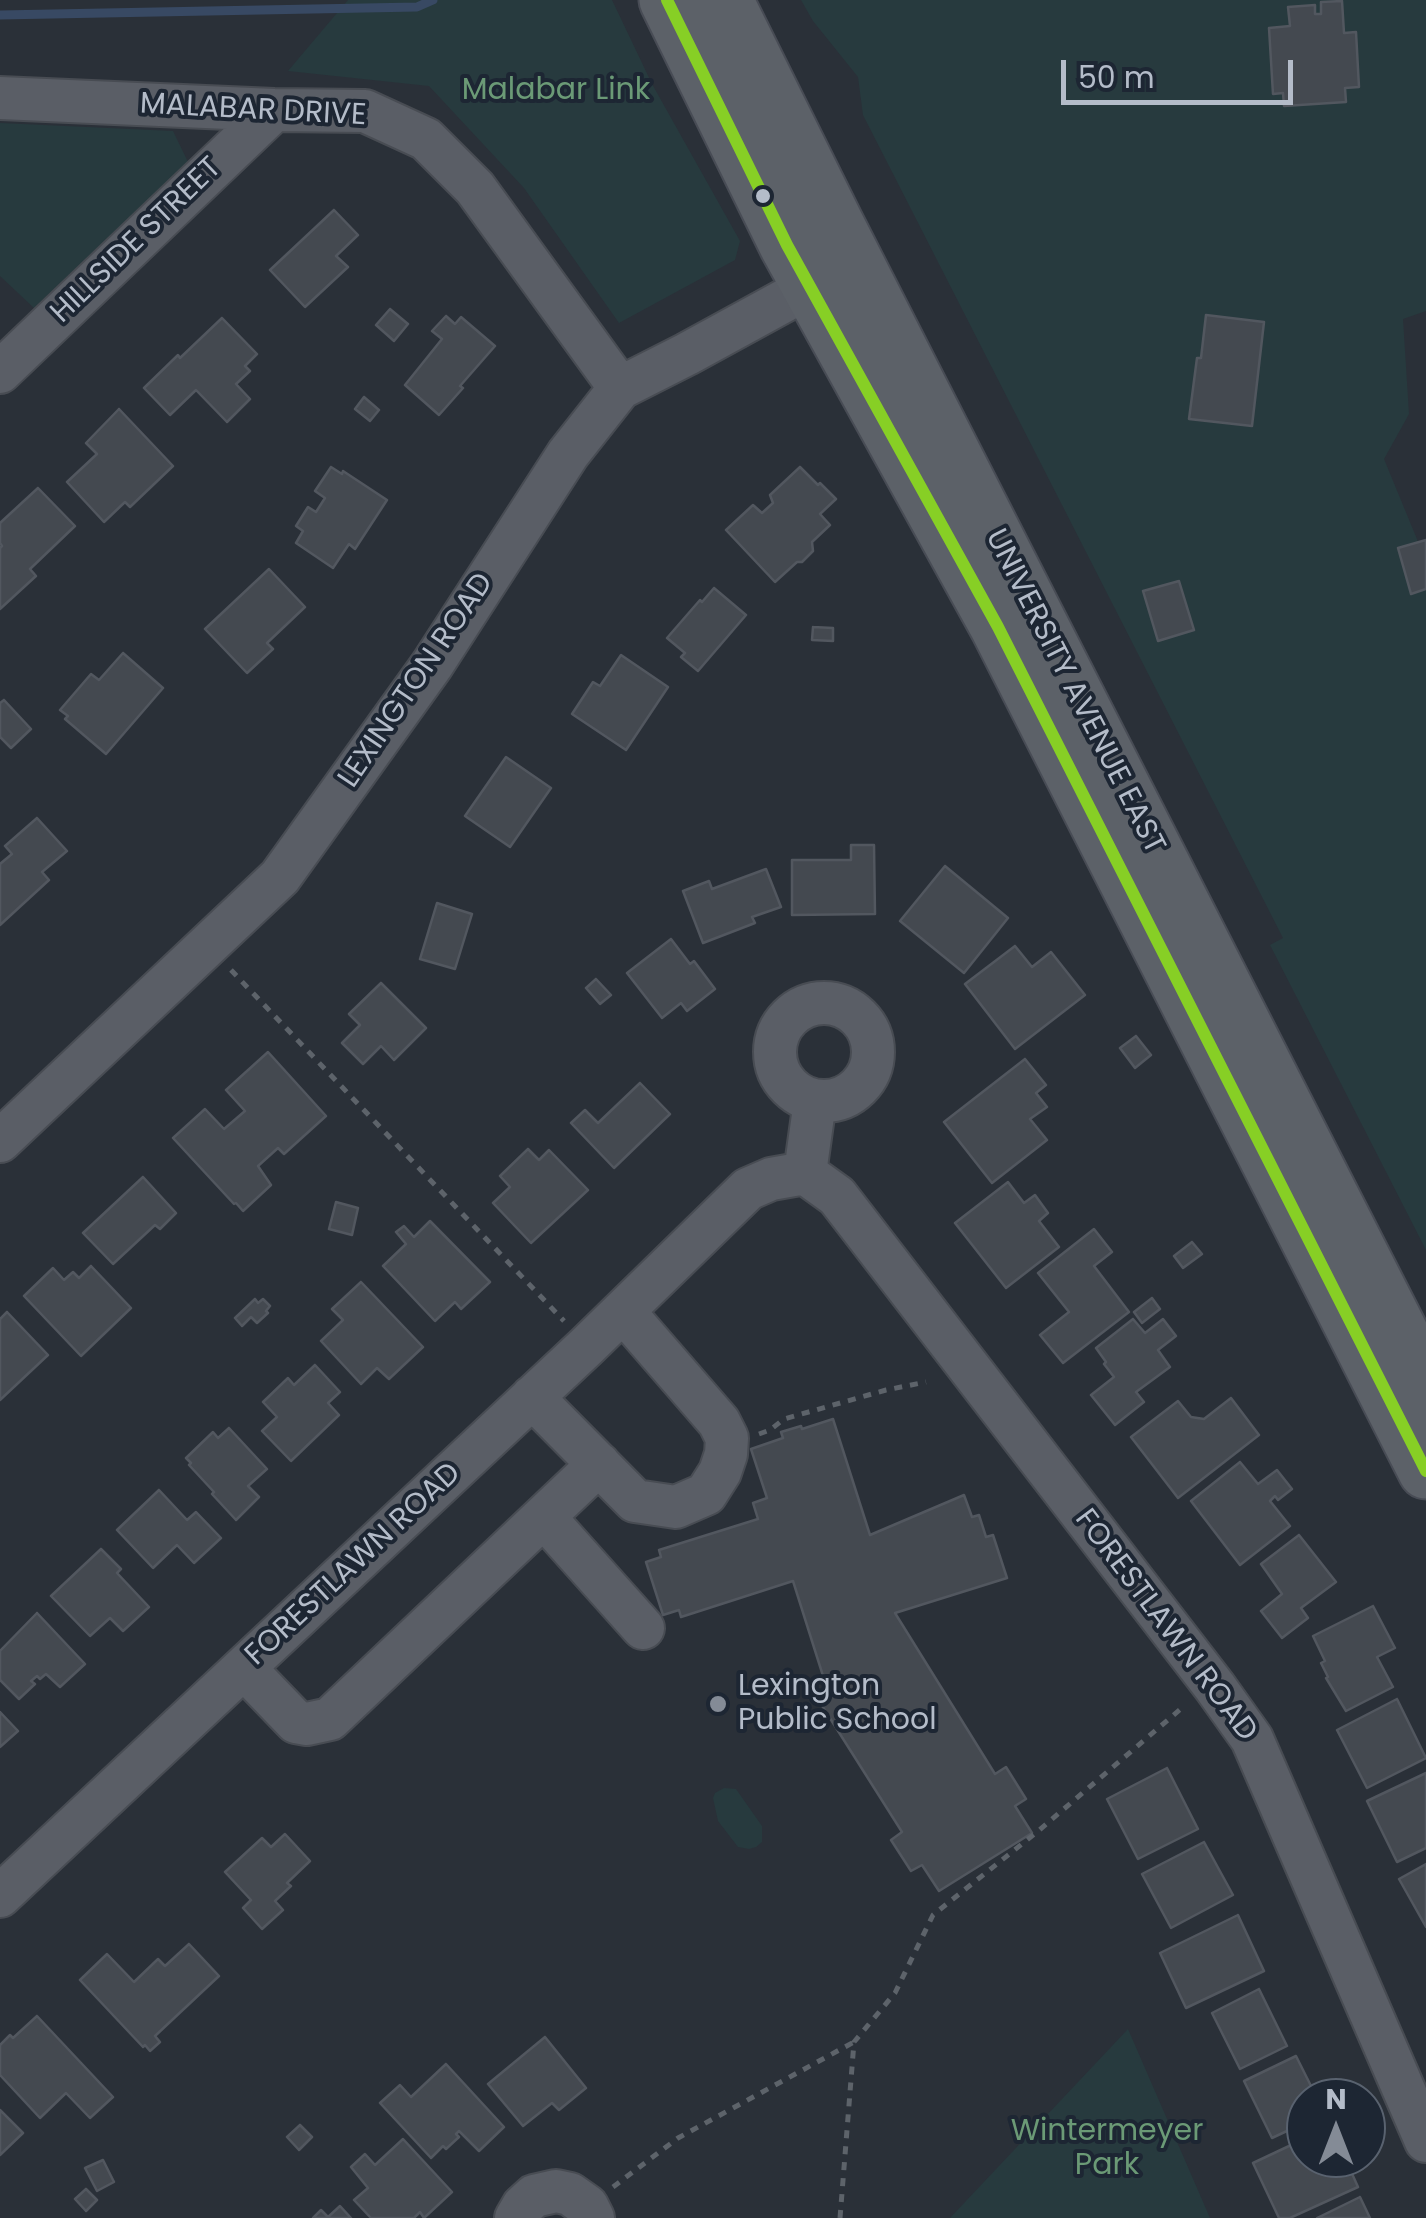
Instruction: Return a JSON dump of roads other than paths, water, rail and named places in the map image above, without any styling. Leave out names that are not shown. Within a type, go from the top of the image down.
[{"type":"main road","name":"UNIVERSITY AVENUE EAST","points":[[666,0],[778,226],[833,274],[1426,1383]]},
{"type":"main road","name":"UNIVERSITY AVENUE EAST","points":[[725,0],[833,274],[998,627],[1426,1471]]},
{"type":"street","name":"MALABAR DRIVE","points":[[0,98],[365,111],[426,139],[475,188],[620,388]]},
{"type":"street","name":"HILLSIDE STREET","points":[[0,372],[274,110]]},
{"type":"street","name":"LEXINGTON ROAD","points":[[0,1141],[280,877],[432,665],[568,454],[620,388],[833,274]]},
{"type":"street","points":[[806,1174],[815,1101]]},
{"type":"street","name":"FORESTLAWN ROAD","points":[[0,1896],[748,1190],[771,1179],[806,1174],[837,1196],[1252,1739],[1426,2141]]},
{"type":"street","points":[[532,1397],[636,1500],[676,1507],[706,1494],[720,1472],[728,1438],[720,1422],[623,1311]]},
{"type":"street","points":[[244,1668],[296,1722],[330,1719],[599,1464]]},
{"type":"street","points":[[544,1517],[643,1628]]},
{"type":"street","points":[[516,2218],[534,2196],[548,2192],[570,2194],[590,2212]]},
{"type":"waterway","points":[[0,15],[417,7],[433,0]]},
{"type":"place","name":"Lexington Public School","points":[[718,1704]]},
{"type":"park label","name":"Malabar Link","points":[[556,91]]},
{"type":"park label","name":"Wintermeyer Park","points":[[1107,2149]]}]
